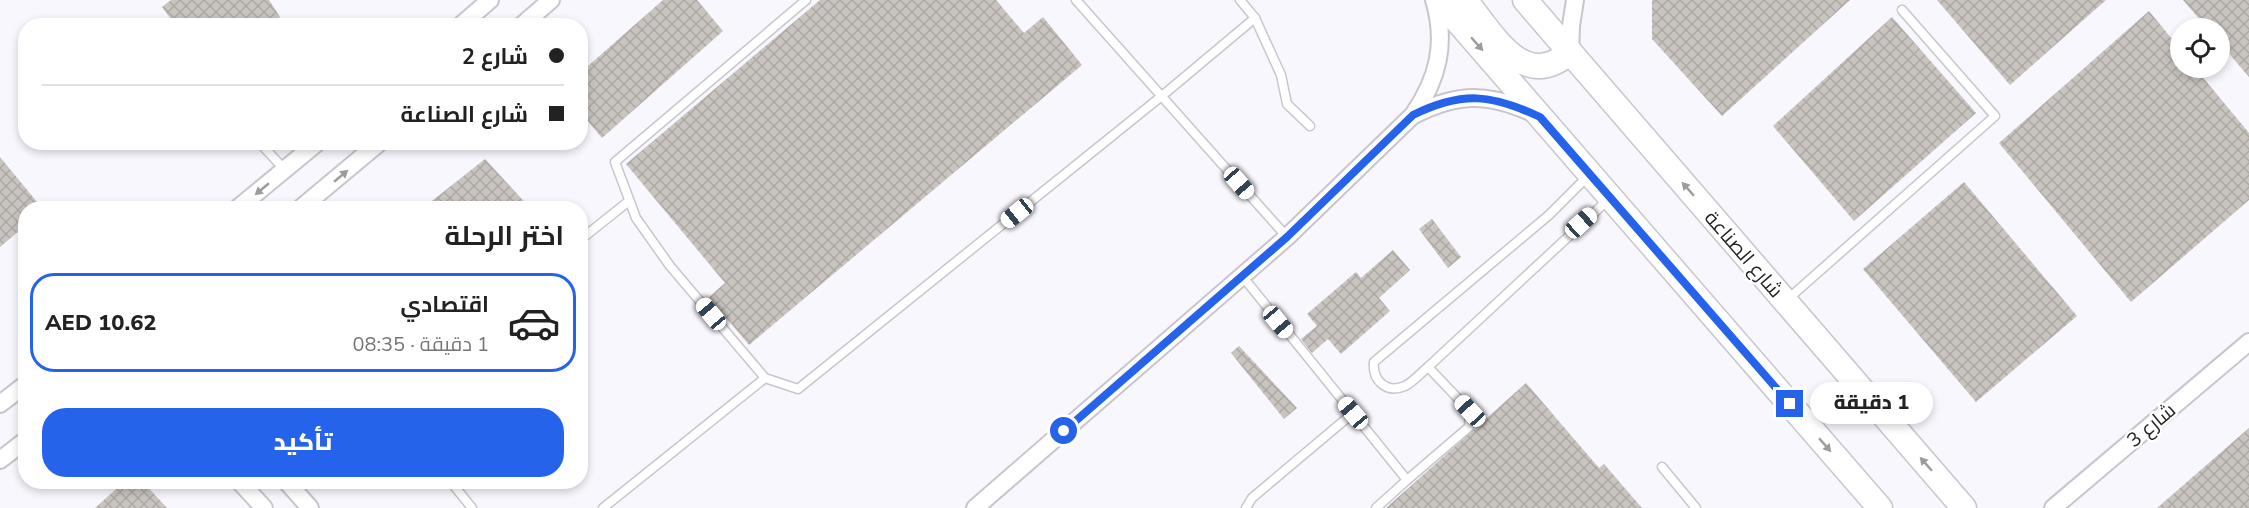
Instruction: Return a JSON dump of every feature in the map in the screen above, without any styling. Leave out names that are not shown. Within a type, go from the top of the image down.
[{"type":"street","points":[[469,18],[490,0]]},
{"type":"street","points":[[530,18],[551,0]]},
{"type":"street","points":[[975,508],[1287,237],[1413,115],[1428,93],[1437,69],[1441,43],[1437,0]]},
{"type":"street","points":[[1437,0],[1880,508]]},
{"type":"street","points":[[1465,0],[1511,54],[1524,65],[1536,68],[1548,67],[1570,52],[1570,26],[1575,0]]},
{"type":"street","name":"شارع الصناعة","points":[[1525,0],[1966,507]]},
{"type":"street","points":[[1413,115],[1439,102],[1466,97],[1494,99],[1540,117]]},
{"type":"street","points":[[247,201],[309,150]]},
{"type":"street","points":[[310,201],[371,150]]},
{"type":"street","name":"شارع 3","points":[[2053,508],[2249,342]]},
{"type":"street","points":[[0,404],[18,390]]},
{"type":"street","points":[[0,460],[18,446]]},
{"type":"street","points":[[246,489],[264,508]]},
{"type":"street","points":[[293,489],[310,508]]},
{"type":"lane","points":[[806,0],[615,162],[636,218],[670,266],[765,378],[798,389],[1255,18]]},
{"type":"lane","points":[[1076,0],[1163,95],[1287,237]]},
{"type":"lane","points":[[1240,0],[1255,18],[1281,75],[1287,104],[1310,126]]},
{"type":"lane","points":[[1785,301],[1995,116],[1902,9]]},
{"type":"lane","points":[[266,150],[285,170]]},
{"type":"lane","points":[[1590,175],[1549,215],[1374,362],[1373,374],[1378,383],[1384,386],[1404,386],[1428,367],[1610,197]]},
{"type":"lane","points":[[588,234],[629,201]]},
{"type":"lane","points":[[1243,276],[1407,480]]},
{"type":"lane","points":[[1376,508],[1469,427],[1472,421],[1470,411],[1428,367]]},
{"type":"lane","points":[[603,508],[765,378]]},
{"type":"lane","points":[[1246,508],[1252,498],[1353,413]]},
{"type":"lane","points":[[1662,467],[1696,508]]},
{"type":"lane","points":[[457,489],[472,508]]},
{"type":"building","points":[[171,0],[269,0],[280,17],[170,18],[162,7]]},
{"type":"building","points":[[663,0],[697,0],[723,31],[602,138],[588,121],[588,66]]},
{"type":"building","points":[[820,0],[996,0],[1024,33],[1043,17],[1082,65],[749,345],[709,297],[725,283],[626,164]]},
{"type":"building","points":[[1652,0],[1850,0],[1722,116],[1652,39]]},
{"type":"building","points":[[1937,0],[2106,0],[2010,85]]},
{"type":"building","points":[[2183,0],[2249,0],[2249,77],[2230,55],[2230,18],[2198,18]]},
{"type":"building","points":[[2149,11],[2170,37],[2170,78],[2203,78],[2249,133],[2249,200],[2131,302],[1999,143]]},
{"type":"building","points":[[1892,17],[1976,113],[1854,221],[1773,126]]},
{"type":"building","points":[[0,157],[36,201],[18,201],[18,232],[0,247]]},
{"type":"building","points":[[485,159],[524,201],[432,201]]},
{"type":"building","points":[[1964,182],[2077,316],[1976,402],[1863,269]]},
{"type":"building","points":[[1432,219],[1461,257],[1448,268],[1419,229]]},
{"type":"building","points":[[1393,250],[1410,270],[1379,298],[1390,311],[1341,354],[1328,339],[1312,353],[1301,339],[1317,326],[1307,314],[1356,272],[1361,278]]},
{"type":"building","points":[[1239,346],[1297,408],[1284,419],[1231,353]]},
{"type":"building","points":[[1526,383],[1599,468],[1604,464],[1642,508],[1386,508]]},
{"type":"building","points":[[2249,428],[2249,508],[2157,508]]},
{"type":"building","points":[[116,489],[149,489],[167,508],[95,508]]},
{"type":"route","points":[[1064,431],[1287,237],[1413,115],[1439,102],[1466,97],[1494,99],[1540,117],[1790,404]]}]
